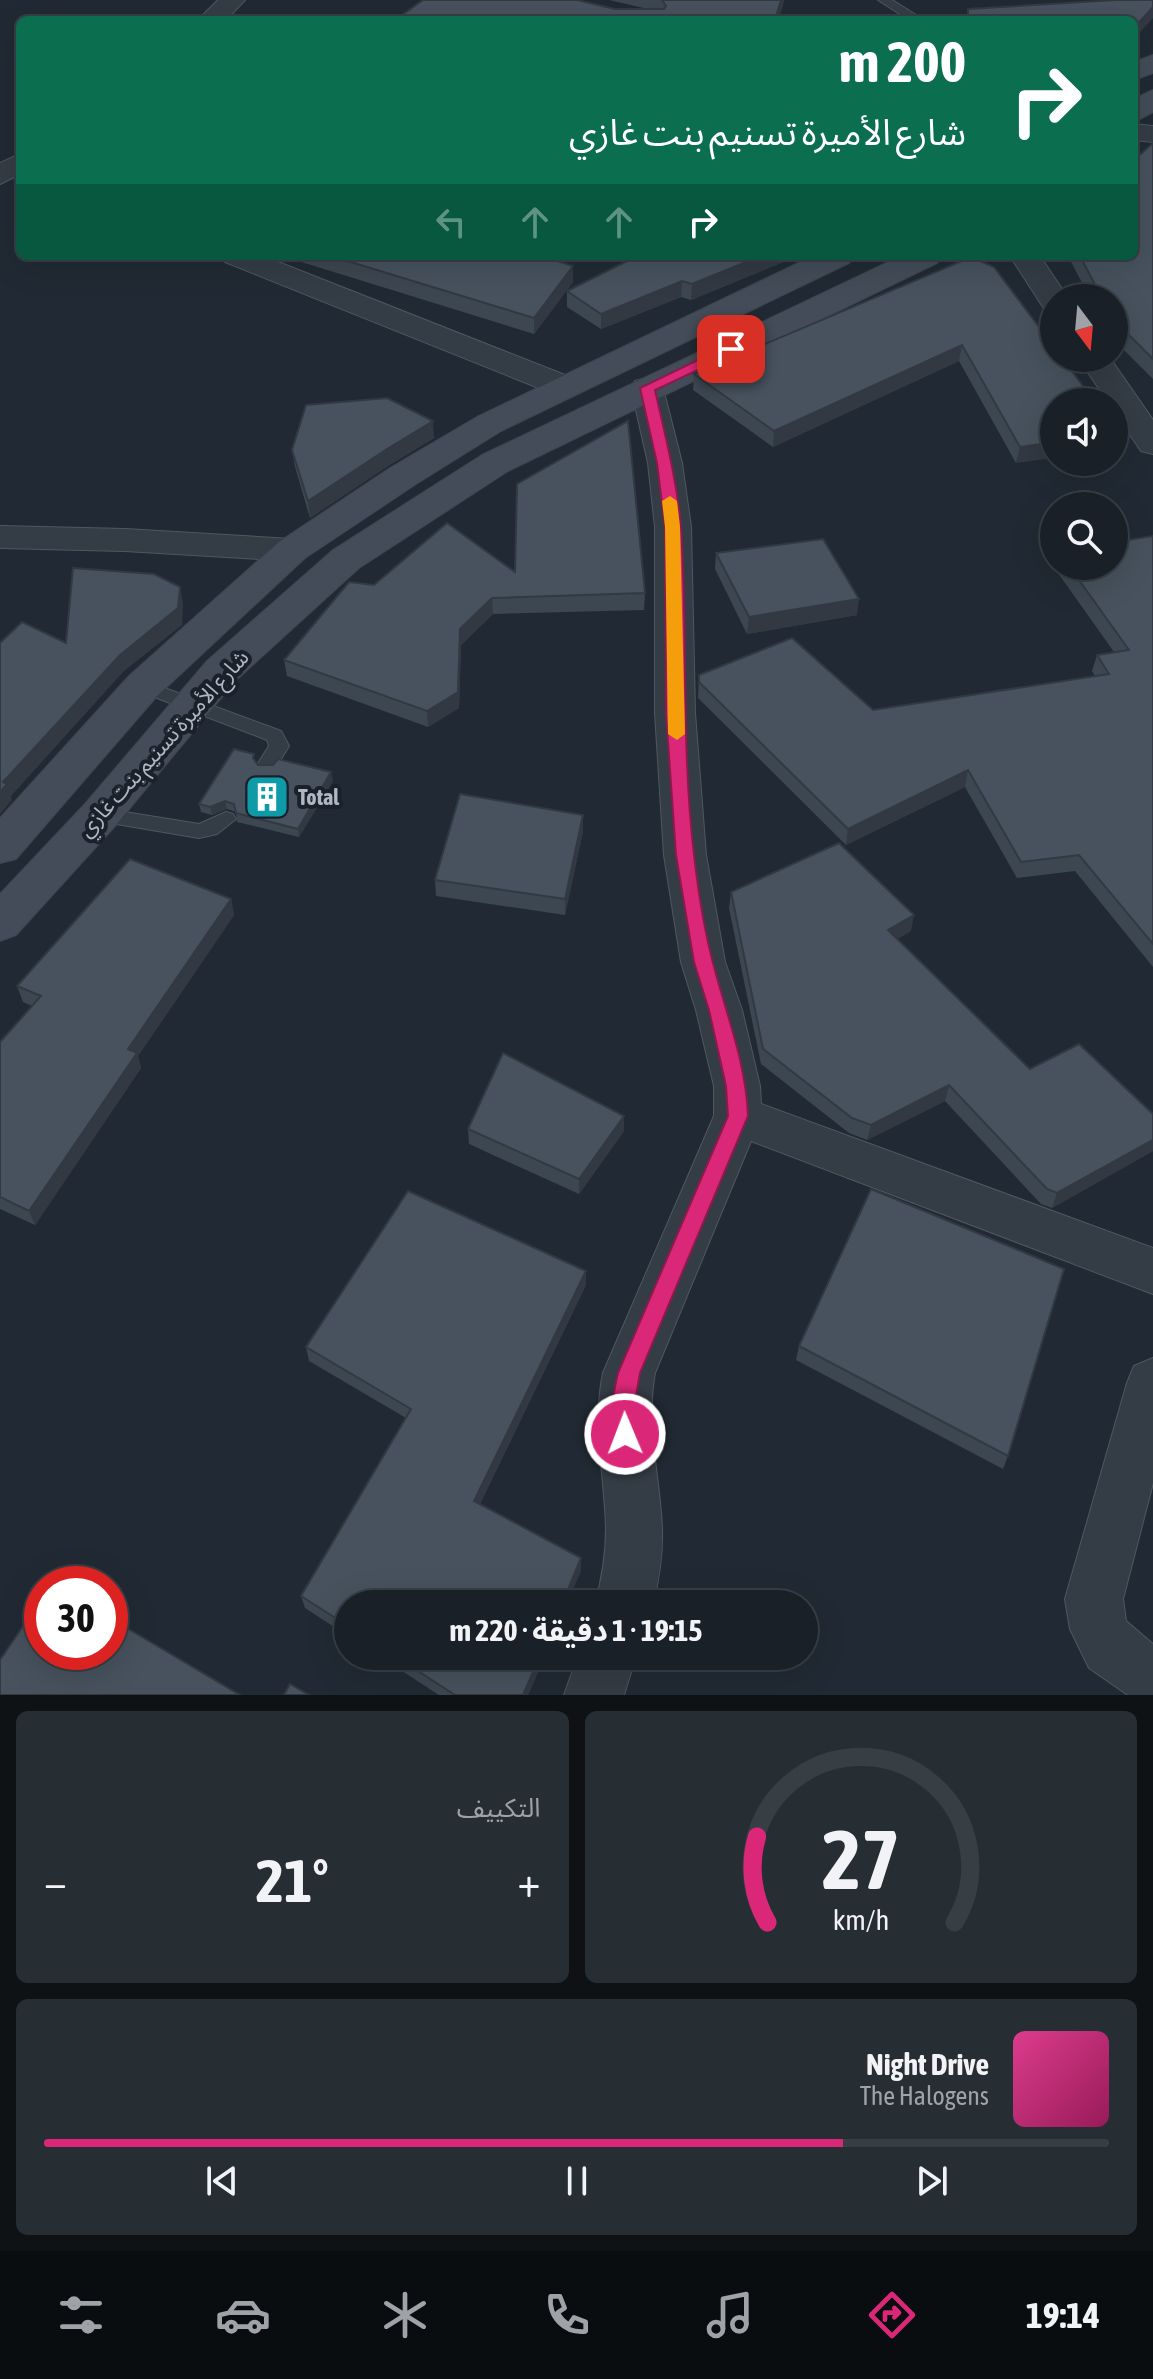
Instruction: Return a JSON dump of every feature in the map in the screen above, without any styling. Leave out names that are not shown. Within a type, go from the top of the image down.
[{"type":"main road","name":"شارع الأميرة تسنيم بنت غازي","points":[[0,847],[143,686],[292,550],[465,439],[563,386],[830,260]]},
{"type":"main road","name":"شارع الأميرة تسنيم بنت غازي","points":[[0,923],[100,815],[221,671],[346,559],[495,463],[918,260]]},
{"type":"street","points":[[215,16],[233,0]]},
{"type":"street","points":[[246,260],[563,386]]},
{"type":"street","points":[[1028,260],[1043,284]]},
{"type":"street","points":[[1104,372],[1153,444]]},
{"type":"street","points":[[626,1590],[634,1546],[635,1500],[622,1407],[629,1373],[738,1116],[737,1086],[719,1010],[703,962],[685,855],[675,713],[673,527],[665,463],[647,388]]},
{"type":"street","points":[[0,537],[125,540],[292,550]]},
{"type":"street","points":[[738,1116],[1153,1271]]},
{"type":"street","points":[[1153,1383],[1094,1599],[1095,1625],[1105,1648],[1153,1677]]},
{"type":"street","points":[[594,1695],[602,1670]]},
{"type":"lane","points":[[884,0],[911,16]]},
{"type":"lane","points":[[143,686],[274,736],[279,746],[267,765]]},
{"type":"lane","points":[[100,815],[199,831],[210,829],[226,819]]},
{"type":"building","points":[[423,0],[577,0],[615,9],[664,9],[666,6],[662,0],[781,0],[776,16],[401,16]]},
{"type":"building","points":[[1153,0],[1153,7],[1138,24],[1138,16],[968,16],[968,9]]},
{"type":"building","points":[[1153,143],[1153,359],[1128,334],[1128,284],[1095,284],[1082,260],[1138,260],[1138,156]]},
{"type":"building","points":[[344,260],[554,260],[573,266],[534,318]]},
{"type":"building","points":[[629,260],[751,260],[692,284],[682,281],[601,314],[567,291]]},
{"type":"building","points":[[964,260],[978,260],[994,267],[1040,328],[1040,372],[1072,372],[1084,388],[1040,388],[1040,444],[1020,447],[962,345],[774,431],[694,374]]},
{"type":"building","points":[[387,398],[433,421],[308,501],[292,450],[306,405]]},
{"type":"building","points":[[628,421],[645,593],[492,598],[460,629],[458,692],[427,711],[284,660],[349,582],[374,585],[447,523],[515,572],[517,484]]},
{"type":"building","points":[[1153,536],[1153,944],[1079,855],[1021,862],[968,770],[848,829],[699,682],[699,675],[792,638],[873,710],[1109,674],[1097,655],[1129,650],[1079,580],[1128,580],[1128,540]]},
{"type":"building","points":[[823,539],[859,599],[749,617],[716,553]]},
{"type":"building","points":[[73,568],[154,574],[180,587],[178,608],[120,655],[3,782],[7,784],[0,792],[0,643],[22,622],[66,643]]},
{"type":"building","name":"Total","points":[[234,749],[254,754],[258,765],[273,765],[278,759],[331,772],[298,829],[236,813],[234,804],[225,801],[210,807],[199,804]]},
{"type":"building","points":[[460,794],[583,815],[565,899],[435,880]]},
{"type":"building","points":[[839,843],[914,915],[888,930],[1030,1069],[1079,1044],[1153,1114],[1153,1140],[1057,1193],[1047,1189],[949,1085],[871,1125],[852,1118],[763,1049],[731,892]]},
{"type":"building","points":[[130,859],[231,899],[128,1049],[137,1053],[29,1211],[0,1197],[0,1042],[41,996],[17,986]]},
{"type":"building","points":[[503,1053],[624,1116],[579,1179],[468,1129]]},
{"type":"building","points":[[871,1189],[1064,1269],[1008,1456],[799,1346]]},
{"type":"building","points":[[408,1191],[586,1271],[474,1501],[581,1558],[568,1590],[334,1590],[334,1617],[301,1596],[411,1409],[306,1347]]},
{"type":"building","points":[[24,1625],[24,1670],[128,1670],[128,1629],[240,1695],[0,1695],[0,1660]]},
{"type":"building","points":[[417,1670],[534,1670],[523,1695],[455,1695]]},
{"type":"building","points":[[290,1684],[309,1695],[284,1695]]},
{"type":"slow traffic","points":[[670,501],[677,734]]},
{"type":"place","name":"Total","points":[[267,797]]},
{"type":"route","points":[[625,1434],[622,1407],[629,1373],[738,1116],[737,1086],[719,1010],[703,962],[685,855],[675,713],[673,527],[665,463],[647,388],[731,349]]}]
